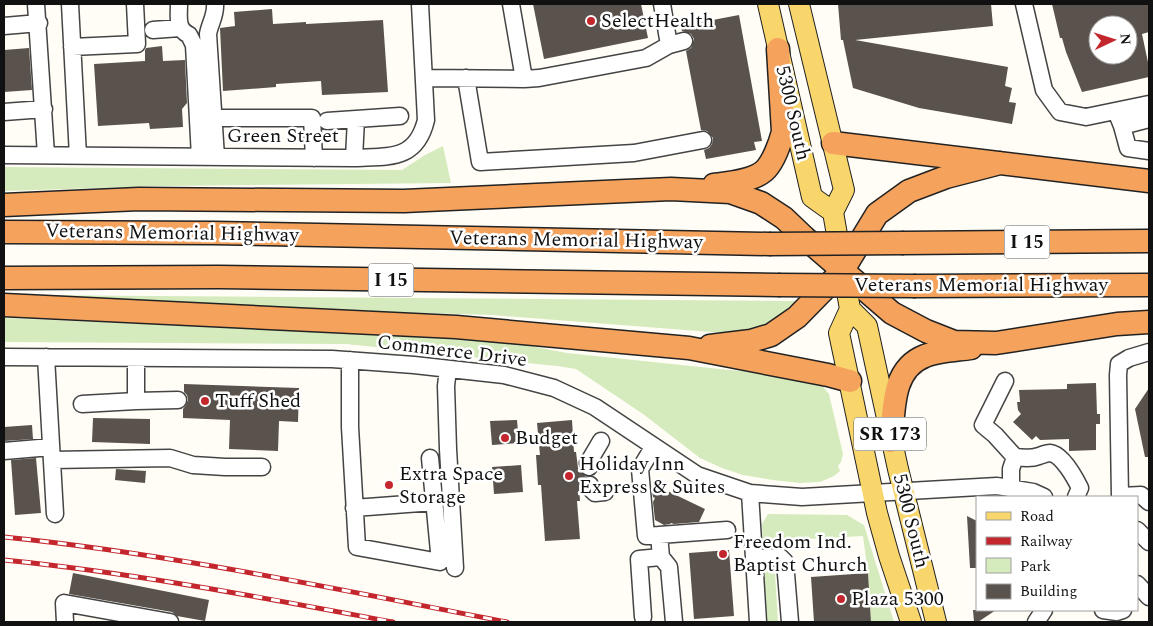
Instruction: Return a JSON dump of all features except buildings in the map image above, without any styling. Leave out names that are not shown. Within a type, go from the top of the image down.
[{"type":"highway","points":[[4,205],[139,199],[404,201],[670,189],[739,182],[764,171],[780,145],[783,132],[778,49]]},
{"type":"highway","points":[[833,143],[1149,181]]},
{"type":"highway","points":[[689,348],[751,341],[771,335],[797,317],[843,270],[877,214],[909,190],[946,176],[1000,163]]},
{"type":"highway","points":[[670,189],[730,192],[761,203],[784,218],[892,313],[926,331],[954,342],[996,343]]},
{"type":"highway","name":"Veterans Memorial Highway","points":[[4,232],[224,233],[769,244],[1149,241]]},
{"type":"highway","name":"Veterans Memorial Highway","points":[[4,278],[219,277],[778,285],[1149,286]]},
{"type":"highway","points":[[4,305],[456,327],[689,348],[850,381]]},
{"type":"highway","points":[[891,441],[896,391],[906,369],[924,356],[1117,324],[1149,322]]},
{"type":"main road","name":"5300 South","points":[[768,4],[812,197],[833,212],[844,190],[799,4]]},
{"type":"main road","points":[[833,212],[850,309]]},
{"type":"main road","name":"5300 South","points":[[911,622],[889,556],[873,493],[839,333],[850,309],[867,326],[891,441],[936,622]]},
{"type":"street","points":[[36,4],[39,23],[46,155]]},
{"type":"street","points":[[70,4],[78,156]]},
{"type":"street","points":[[72,47],[138,44],[135,4]]},
{"type":"street","points":[[179,4],[180,28],[189,35],[194,45],[208,157]]},
{"type":"street","points":[[208,157],[214,118],[208,34],[210,23],[216,15],[215,4]]},
{"type":"street","name":"Green Street","points":[[4,155],[354,158],[402,154],[416,144],[423,132],[426,120],[420,4]]},
{"type":"street","points":[[511,4],[524,79]]},
{"type":"street","points":[[425,78],[539,78],[646,58],[676,43],[662,4]]},
{"type":"street","points":[[1024,4],[1044,90],[1060,112],[1086,117],[1149,119]]},
{"type":"street","points":[[1035,4],[1055,88],[1053,102]]},
{"type":"street","points":[[4,26],[39,23]]},
{"type":"street","points":[[152,30],[180,28]]},
{"type":"street","points":[[466,78],[480,162],[634,153],[703,140]]},
{"type":"street","points":[[1074,114],[1085,107],[1149,93]]},
{"type":"street","points":[[1119,118],[1149,104]]},
{"type":"street","points":[[4,112],[44,109]]},
{"type":"street","points":[[327,121],[400,116]]},
{"type":"street","points":[[214,118],[312,118],[314,158]]},
{"type":"street","points":[[1119,118],[1128,148],[1149,151]]},
{"type":"street","points":[[354,158],[356,119]]},
{"type":"street","points":[[1120,496],[1119,364],[1129,358],[1149,352]]},
{"type":"street","name":"Commerce Drive","points":[[4,357],[350,360],[504,375],[554,388],[595,407],[697,475],[750,493],[802,497],[997,486],[1011,487],[1042,496]]},
{"type":"street","points":[[46,357],[55,514]]},
{"type":"street","points":[[136,358],[136,401]]},
{"type":"street","points":[[350,360],[350,427],[357,547],[440,562],[430,458]]},
{"type":"street","points":[[448,369],[446,386],[448,448],[455,568]]},
{"type":"street","points":[[1004,381],[983,425],[1015,457],[1035,457],[1046,453],[1053,453],[1063,460],[1080,488],[1076,496]]},
{"type":"street","points":[[82,404],[178,400]]},
{"type":"street","points":[[589,467],[588,463],[601,441]]},
{"type":"street","points":[[654,446],[640,469],[646,536],[727,530]]},
{"type":"street","points":[[4,451],[170,458],[193,465],[224,467],[262,466]]},
{"type":"street","points":[[1011,487],[1011,468],[1015,457]]},
{"type":"street","points":[[590,484],[591,489],[596,494],[605,492]]},
{"type":"street","points":[[750,493],[758,622]]},
{"type":"street","points":[[1130,496],[1141,495],[1149,502]]},
{"type":"street","points":[[354,508],[434,502]]},
{"type":"street","points":[[1138,531],[1149,542]]},
{"type":"street","points":[[660,535],[661,557],[669,567],[674,622]]},
{"type":"street","points":[[754,558],[780,556],[785,562],[790,622]]},
{"type":"street","points":[[643,617],[639,559],[661,557]]},
{"type":"street","points":[[65,622],[64,603],[170,622]]},
{"type":"street","points":[[1036,622],[1043,611]]},
{"type":"green space","points":[[443,146],[451,183],[163,186],[4,191],[4,167],[402,170]]},
{"type":"green space","points":[[18,295],[798,301],[782,315],[756,328],[724,333],[492,315],[186,306]]},
{"type":"green space","points":[[4,318],[232,328],[412,333],[520,344],[567,353],[729,370],[794,374],[819,382],[829,394],[843,454],[838,466],[840,471],[820,482],[800,483],[743,475],[700,458],[643,414],[576,369],[346,344],[4,342]]},
{"type":"green space","points":[[768,514],[847,515],[864,525],[894,622],[871,622],[868,573],[863,536],[773,541],[778,622],[768,622],[766,619],[762,524]]},
{"type":"railway","points":[[4,537],[67,544],[193,563],[507,622]]},
{"type":"railway","points":[[4,560],[151,579],[393,622]]},
{"type":"place","name":"SelectHealth","points":[[591,21]]},
{"type":"place","name":"Tuff Shed","points":[[205,401]]},
{"type":"place","name":"Budget","points":[[505,438]]},
{"type":"place","name":"Holiday Inn Express & Suites","points":[[569,476]]},
{"type":"place","name":"Extra Space Storage","points":[[389,485]]},
{"type":"place","name":"Freedom Ind. Baptist Church","points":[[723,554]]},
{"type":"place","name":"Plaza 5300","points":[[841,599]]}]
